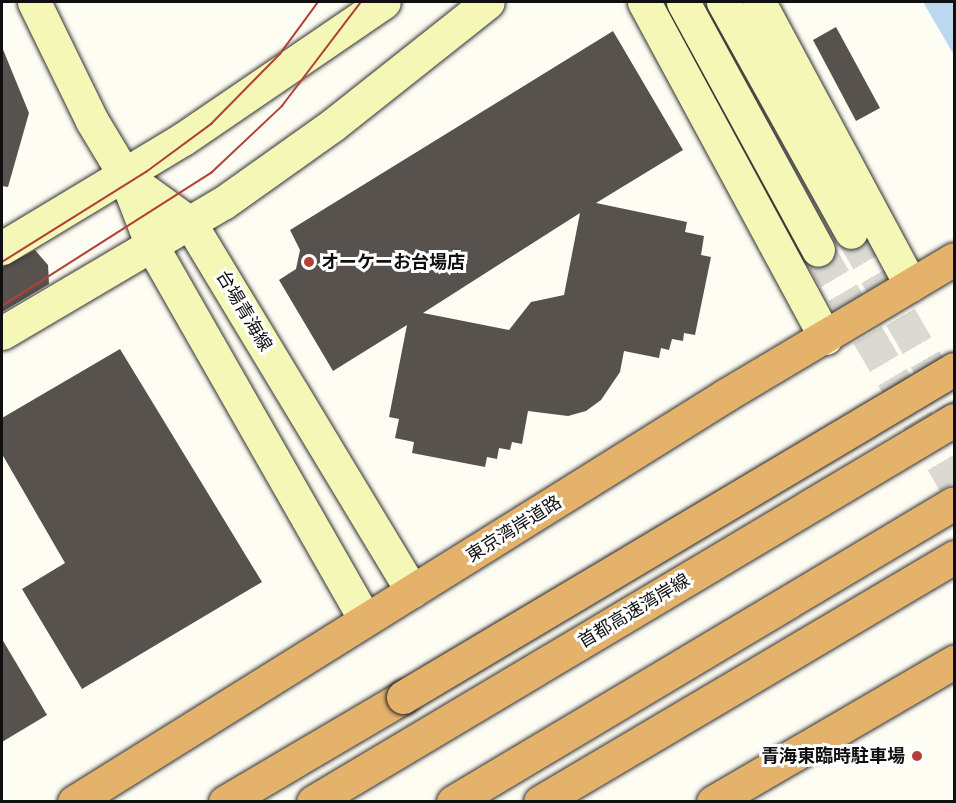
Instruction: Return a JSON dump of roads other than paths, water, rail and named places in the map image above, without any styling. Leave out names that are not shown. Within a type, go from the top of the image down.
[{"type":"highway","name":"東京湾岸道路","points":[[74,801],[726,395],[954,259]]},
{"type":"highway","points":[[225,801],[954,369]]},
{"type":"highway","name":"首都高速湾岸線","points":[[313,801],[954,420]]},
{"type":"highway","points":[[453,801],[954,503]]},
{"type":"highway","points":[[540,801],[954,556]]},
{"type":"highway","points":[[713,801],[954,662]]},
{"type":"street","points":[[34,2],[92,121],[125,176],[152,246],[366,620]]},
{"type":"street","points":[[2,248],[125,176],[384,2]]},
{"type":"street","points":[[2,333],[190,223],[334,124],[488,2]]},
{"type":"street","points":[[644,2],[825,338]]},
{"type":"street","points":[[683,2],[818,250]]},
{"type":"street","points":[[723,2],[851,232]]},
{"type":"street","points":[[759,2],[911,285]]},
{"type":"street","name":"台場青海線","points":[[125,176],[190,223],[412,591]]},
{"type":"water","points":[[923,2],[954,2],[954,55]]},
{"type":"tunnel","points":[[851,232],[954,408]]},
{"type":"tunnel","points":[[818,250],[954,482]]},
{"type":"tram line","points":[[2,262],[146,172],[211,124],[280,54],[318,2]]},
{"type":"tram line","points":[[2,306],[211,173],[282,106],[361,2]]},
{"type":"place","name":"オーケーお台場店","points":[[309,262]]},
{"type":"place","name":"青海東臨時駐車場","points":[[917,756]]}]
